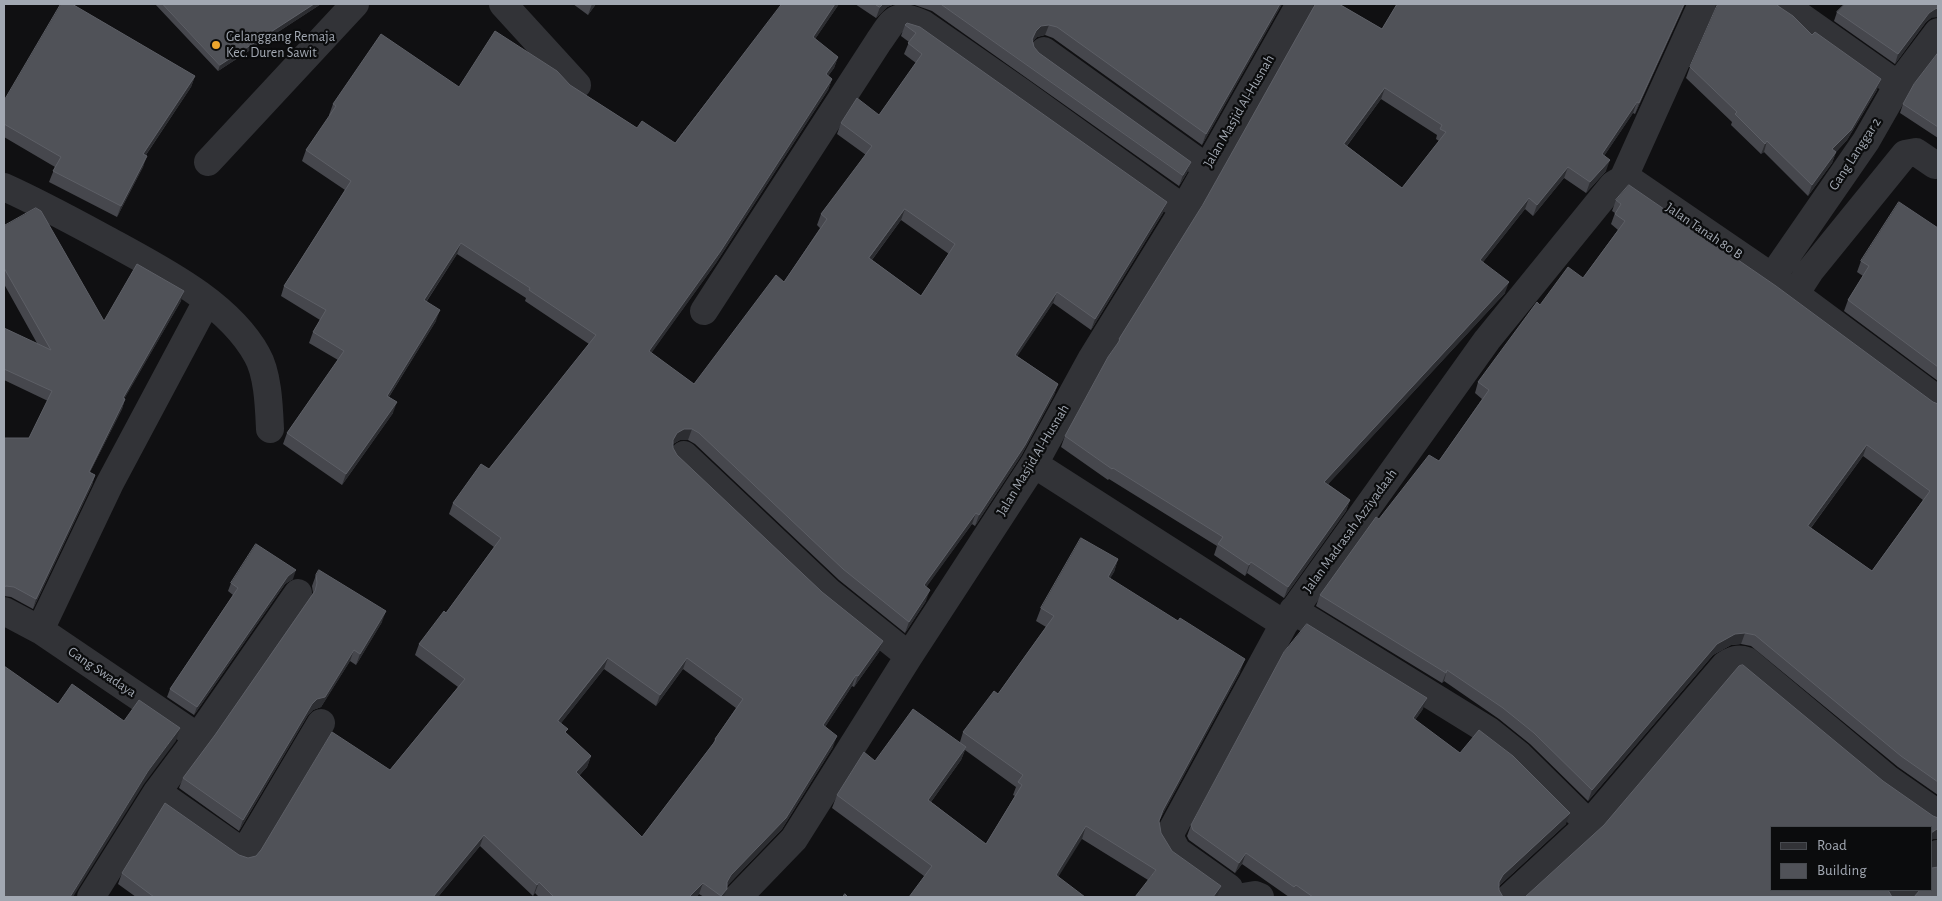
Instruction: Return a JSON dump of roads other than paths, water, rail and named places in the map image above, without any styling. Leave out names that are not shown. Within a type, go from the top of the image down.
[{"type":"street","points":[[208,162],[355,4]]},
{"type":"street","points":[[503,4],[577,85]]},
{"type":"street","name":"Jalan Masjid Al-Husnah","points":[[738,897],[794,839],[909,656],[1034,464],[1092,358],[1184,209],[1300,4]]},
{"type":"street","points":[[1622,179],[1702,4]]},
{"type":"street","points":[[1783,4],[1898,85]]},
{"type":"street","points":[[704,311],[893,20],[906,16],[923,24],[1184,209]]},
{"type":"street","name":"Gang Langgar 2","points":[[1772,277],[1866,141],[1898,85],[1938,32]]},
{"type":"street","points":[[1044,52],[1207,168]]},
{"type":"street","points":[[1795,294],[1810,270],[1905,154],[1916,152],[1935,165]]},
{"type":"street","name":"Jalan Tanah 80 B","points":[[1622,179],[1633,182],[1772,277],[1938,400]]},
{"type":"street","name":"Jalan Madrasah Azziyadaah","points":[[1232,897],[1229,888],[1177,851],[1170,838],[1172,830],[1289,617],[1486,340],[1613,185],[1622,179]]},
{"type":"street","points":[[4,187],[47,207],[162,270],[207,301],[240,329],[258,356],[268,394],[270,429]]},
{"type":"street","points":[[40,630],[110,483],[207,301]]},
{"type":"street","points":[[684,455],[829,592],[909,656]]},
{"type":"street","points":[[1034,464],[1289,617],[1489,731],[1519,755],[1589,824]]},
{"type":"street","points":[[91,897],[157,792],[198,737],[298,593]]},
{"type":"street","name":"Gang Swadaya","points":[[4,612],[40,630],[198,737]]},
{"type":"street","points":[[1510,897],[1589,824],[1726,665],[1733,660],[1747,661],[1888,779],[1938,814]]},
{"type":"street","points":[[157,792],[244,853],[321,723]]},
{"type":"street","points":[[1244,897],[1255,895],[1260,897]]},
{"type":"place","name":"Gelanggang Remaja Kec. Duren Sawit","points":[[216,45]]}]
